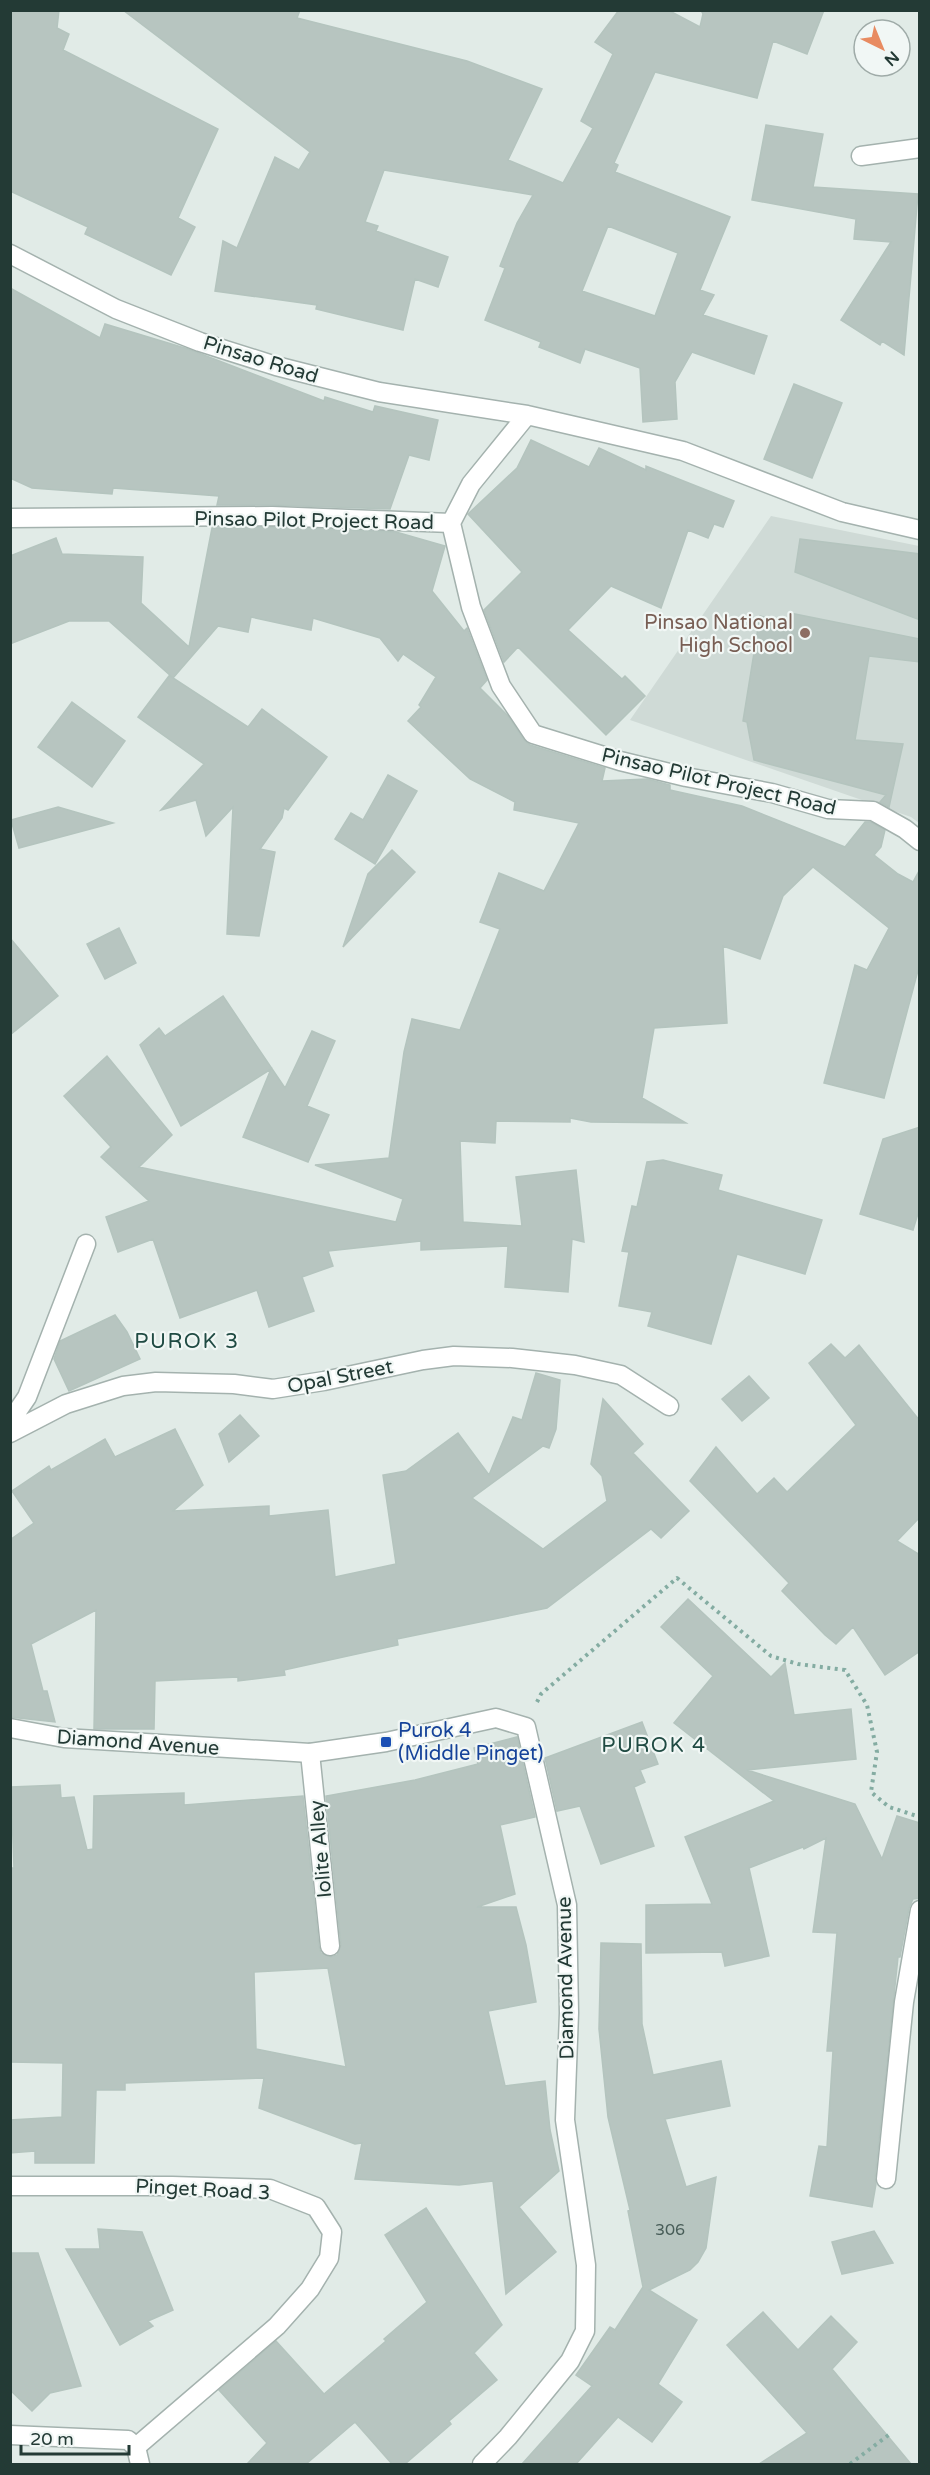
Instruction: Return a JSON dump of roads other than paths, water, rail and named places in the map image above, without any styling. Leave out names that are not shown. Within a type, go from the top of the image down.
[{"type":"street","points":[[861,156],[920,148]]},
{"type":"street","name":"Pinsao Road","points":[[10,254],[116,309],[200,342],[276,366],[379,392],[527,415]]},
{"type":"street","points":[[452,523],[471,484],[527,415],[683,451],[842,512],[920,530]]},
{"type":"street","name":"Pinsao Pilot Project Road","points":[[10,518],[272,516],[452,523],[474,617],[501,687],[533,734],[686,777],[772,793],[828,809],[873,812],[905,829],[920,841]]},
{"type":"street","points":[[10,1422],[27,1397],[86,1245]]},
{"type":"street","name":"Opal Street","points":[[10,1433],[66,1404],[123,1386],[156,1382],[234,1384],[273,1389],[454,1356],[522,1359],[575,1365],[610,1372],[621,1375],[669,1406]]},
{"type":"street","name":"Diamond Avenue","points":[[10,1728],[64,1738],[310,1753],[386,1742],[496,1718],[526,1727],[567,1905],[569,2013],[565,2120],[586,2265],[585,2331],[570,2361],[508,2437],[482,2464]]},
{"type":"street","name":"Iolite Alley","points":[[310,1753],[330,1946]]},
{"type":"street","points":[[886,2179],[904,2002],[920,1910]]},
{"type":"street","name":"Pinget Road 3","points":[[10,2186],[172,2186],[270,2189],[316,2207],[332,2232],[329,2258],[310,2289],[277,2326],[138,2456]]},
{"type":"street","points":[[10,2435],[128,2440],[138,2456]]},
{"type":"place","name":"Pinsao National High School","points":[[805,633]]},
{"type":"place","name":"Purok 4 (Middle Pinget)","points":[[386,1742]]},
{"type":"district","name":"PUROK 3","points":[[187,1341]]},
{"type":"district","name":"PUROK 4","points":[[654,1745]]}]
